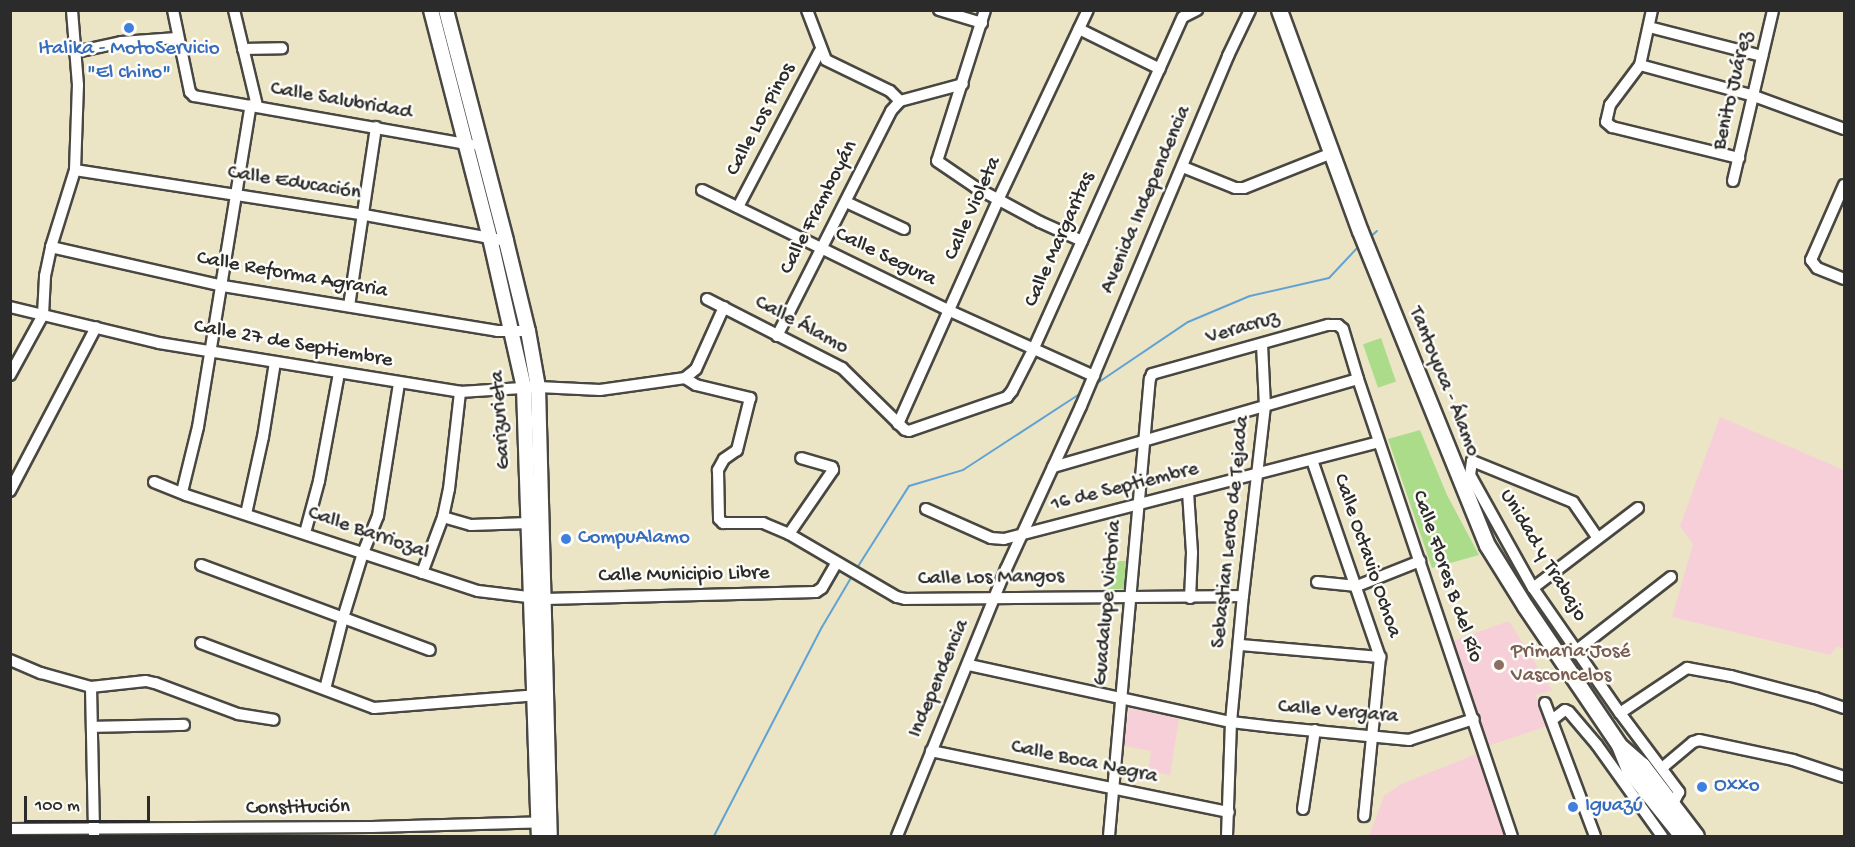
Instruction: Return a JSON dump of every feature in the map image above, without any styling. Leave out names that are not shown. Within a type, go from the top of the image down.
[{"type":"main road","name":"Garizurieta","points":[[431,10],[513,332],[531,388],[530,597],[539,695],[544,822],[550,837]]},
{"type":"main road","name":"Garizurieta","points":[[446,10],[528,331],[545,599],[539,695]]},
{"type":"main road","name":"Tantoyuca - Álamo","points":[[1279,10],[1360,231],[1487,546],[1619,745],[1642,765],[1669,810]]},
{"type":"main road","points":[[1669,810],[1682,837]]},
{"type":"main road","points":[[1669,810],[1696,837]]},
{"type":"main road","name":"Garizurieta","points":[[539,837],[544,822]]},
{"type":"street","points":[[10,375],[43,315],[45,276],[51,247],[75,170],[78,85],[72,10]]},
{"type":"street","points":[[182,492],[198,427],[223,286],[236,195],[254,106],[234,10]]},
{"type":"street","points":[[807,10],[820,44],[820,51],[826,60],[833,66],[890,91],[900,100],[963,84]]},
{"type":"street","points":[[939,10],[982,23]]},
{"type":"street","points":[[985,10],[937,160],[958,177],[998,200],[1082,240]]},
{"type":"street","name":"Calle Violeta","points":[[898,424],[998,200],[1088,10]]},
{"type":"street","name":"Calle Margaritas","points":[[909,431],[1007,397],[1012,391],[1033,350],[1183,17],[1197,10]]},
{"type":"street","name":"Avenida Independencia","points":[[1081,406],[1228,56],[1250,10]]},
{"type":"street","points":[[1652,10],[1640,65],[1610,105],[1606,122],[1612,127],[1739,158]]},
{"type":"street","name":"Benito Juárez","points":[[1732,181],[1773,10]]},
{"type":"street","points":[[76,52],[122,42],[177,38],[172,11]]},
{"type":"street","points":[[1648,27],[1762,56]]},
{"type":"street","points":[[1079,29],[1160,69]]},
{"type":"street","name":"Calle Salubridad","points":[[177,38],[190,92],[194,96],[481,147]]},
{"type":"street","points":[[243,49],[282,48]]},
{"type":"street","name":"Calle Los Pinos","points":[[738,207],[820,51]]},
{"type":"street","points":[[1640,65],[1754,96],[1845,129]]},
{"type":"street","name":"Calle Framboyán","points":[[777,336],[891,111],[900,100]]},
{"type":"street","points":[[349,306],[376,127]]},
{"type":"street","points":[[1183,167],[1235,188],[1244,188],[1332,153]]},
{"type":"street","name":"Calle Educación","points":[[75,170],[364,215],[506,241]]},
{"type":"street","points":[[1845,185],[1811,260],[1817,268],[1845,279]]},
{"type":"street","name":"Calle Segura","points":[[702,190],[1093,378]]},
{"type":"street","points":[[846,202],[904,229]]},
{"type":"street","name":"Calle Reforma Agraria","points":[[51,247],[223,286],[513,332],[528,331]]},
{"type":"street","name":"Calle Álamo","points":[[707,299],[842,368],[898,424],[909,431]]},
{"type":"street","name":"Calle 27 de Septiembre","points":[[10,307],[159,343],[460,392],[531,388],[600,390],[685,378]]},
{"type":"street","points":[[685,378],[696,369],[724,307]]},
{"type":"street","name":"Veracruz","points":[[1152,374],[1328,325],[1338,325],[1343,330]]},
{"type":"street","points":[[12,483],[96,327]]},
{"type":"street","name":"Calle Flores B del Río","points":[[1343,330],[1512,837]]},
{"type":"street","name":"Sebastian Lerdo de Tejada","points":[[1227,837],[1232,722],[1243,596],[1265,406],[1262,345]]},
{"type":"street","points":[[246,514],[263,438],[275,362]]},
{"type":"street","points":[[305,533],[319,481],[339,373]]},
{"type":"street","name":"Guadalupe Victoria","points":[[1108,837],[1128,597],[1152,374]]},
{"type":"street","name":"Calle Los Mangos","points":[[685,378],[696,385],[750,398],[737,450],[724,459],[718,470],[719,519],[723,523],[763,523],[789,534],[840,566],[905,599],[1243,596]]},
{"type":"street","points":[[1053,467],[1358,378]]},
{"type":"street","points":[[325,689],[343,618],[363,553],[378,516],[399,383]]},
{"type":"street","points":[[422,573],[443,517],[449,489],[460,392]]},
{"type":"street","name":"Independencia","points":[[900,836],[931,751],[969,665],[994,598],[1081,406]]},
{"type":"street","name":"16 de Septiembre","points":[[926,509],[991,538],[1021,535],[1379,442]]},
{"type":"street","points":[[789,534],[833,470],[832,467],[801,458]]},
{"type":"street","name":"Calle Octavio Ochoa","points":[[1312,460],[1380,657],[1364,816]]},
{"type":"street","name":"Unidad y Trabajo","points":[[1597,537],[1573,502],[1472,461],[1470,475],[1533,588],[1679,792],[1669,810]]},
{"type":"street","name":"Calle Barriozal","points":[[154,482],[186,495],[478,591],[545,599]]},
{"type":"street","points":[[1188,492],[1192,553],[1190,598]]},
{"type":"street","points":[[1533,588],[1638,508]]},
{"type":"street","points":[[443,517],[471,525],[529,523]]},
{"type":"street","points":[[1317,582],[1357,586],[1420,561]]},
{"type":"street","points":[[201,566],[430,650]]},
{"type":"street","name":"Calle Municipio Libre","points":[[545,599],[816,592],[840,566]]},
{"type":"street","points":[[1577,650],[1671,577]]},
{"type":"street","points":[[201,643],[374,708],[539,695]]},
{"type":"street","points":[[1240,645],[1380,657]]},
{"type":"street","points":[[10,660],[41,673],[92,687],[146,681],[238,714],[274,720]]},
{"type":"street","name":"Calle Vergara","points":[[969,665],[1232,722],[1409,740],[1474,719]]},
{"type":"street","points":[[1620,712],[1687,668],[1752,682],[1845,708]]},
{"type":"street","points":[[92,687],[94,832]]},
{"type":"street","points":[[1545,703],[1595,837]]},
{"type":"street","points":[[1552,720],[1565,711],[1569,712],[1597,745],[1662,837]]},
{"type":"street","points":[[93,727],[184,725]]},
{"type":"street","points":[[1303,809],[1315,730]]},
{"type":"street","points":[[1662,768],[1693,742],[1699,740],[1793,760],[1845,777]]},
{"type":"street","name":"Calle Boca Negra","points":[[931,751],[1229,812]]},
{"type":"street","name":"Constitución","points":[[10,829],[94,832],[372,832],[544,822]]},
{"type":"shaded area","points":[[1720,417],[1844,470],[1844,649],[1838,646],[1830,655],[1672,617],[1693,544],[1680,526]]},
{"type":"shaded area","name":"Primaria José Vasconcelos","points":[[1509,621],[1552,690],[1536,695],[1547,726],[1488,746],[1453,641]]},
{"type":"shaded area","points":[[1129,708],[1179,719],[1170,775],[1148,771],[1151,751],[1124,746]]},
{"type":"shaded area","points":[[1479,753],[1506,836],[1369,836],[1384,796],[1401,784]]},
{"type":"green space","points":[[1381,338],[1396,381],[1378,388],[1363,344]]},
{"type":"green space","points":[[1420,430],[1447,495],[1479,555],[1432,568],[1388,439]]},
{"type":"green space","points":[[1107,561],[1129,561],[1126,589],[1105,589]]},
{"type":"waterway","points":[[1368,239],[1377,231]]},
{"type":"waterway","points":[[1096,384],[1188,322],[1250,296],[1329,278],[1359,246]]},
{"type":"waterway","points":[[857,568],[909,486],[963,470],[1081,393]]},
{"type":"waterway","points":[[714,836],[822,627],[852,576]]},
{"type":"place","name":"Italika - MotoServicio \"El chino\"","points":[[129,28]]},
{"type":"place","name":"CompuAlamo","points":[[566,539]]},
{"type":"place","name":"Primaria José Vasconcelos","points":[[1499,665]]},
{"type":"place","name":"Oxxo","points":[[1702,787]]},
{"type":"place","name":"Iguazú","points":[[1573,807]]}]
